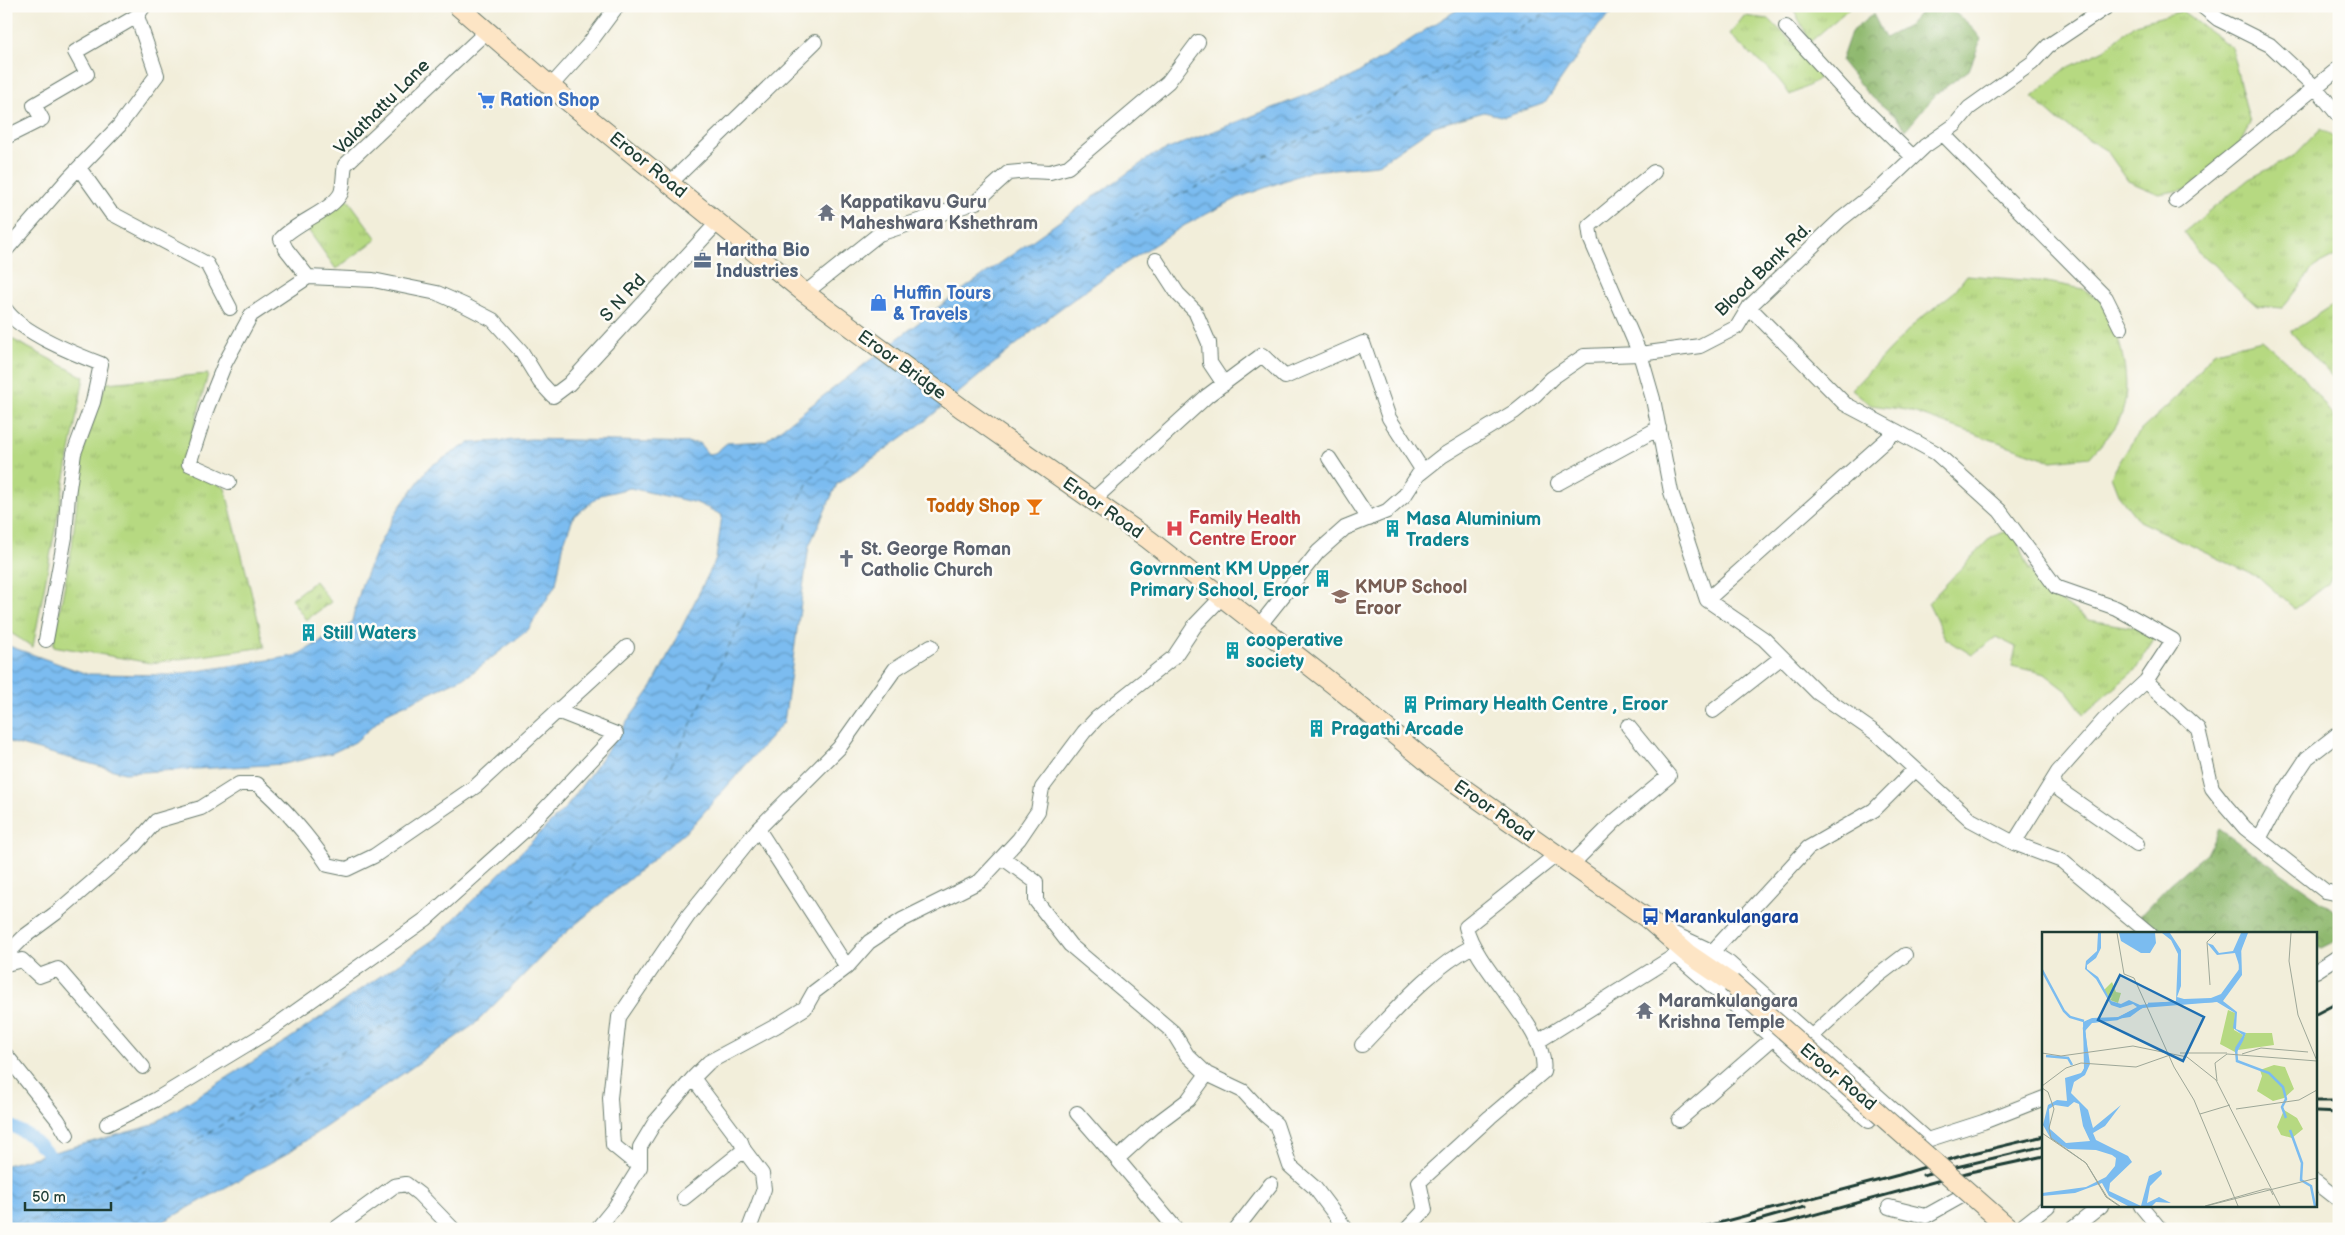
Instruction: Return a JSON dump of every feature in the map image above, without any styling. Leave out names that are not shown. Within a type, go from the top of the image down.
[{"type":"main road","name":"Eroor Road","points":[[458,6],[551,86],[840,320]]},
{"type":"main road","name":"Eroor Bridge","points":[[840,320],[964,410]]},
{"type":"main road","name":"Eroor Road","points":[[964,410],[1148,538],[1436,769],[1655,925],[1687,953],[1731,983],[1969,1192],[2015,1226]]},
{"type":"street","points":[[551,86],[588,45],[617,6]]},
{"type":"street","name":"Blood Bank Rd.","points":[[1259,626],[1318,552],[1345,528],[1387,511],[1405,495],[1424,471],[1442,456],[1514,412],[1536,395],[1552,378],[1584,356],[1640,354],[1700,346],[1737,327],[1749,307],[1840,220],[1883,186],[1913,157],[1955,126],[1969,108],[2032,63],[2048,46],[2108,6]]},
{"type":"street","points":[[2202,6],[2218,19],[2270,45],[2316,88],[2339,116]]},
{"type":"street","points":[[6,137],[42,119],[34,104],[87,74],[75,52],[141,11],[156,75],[119,126],[6,250]]},
{"type":"street","points":[[1786,27],[1846,92],[1913,157]]},
{"type":"street","name":"Valathattu Lane","points":[[308,277],[286,249],[281,239],[287,232],[330,204],[340,194],[346,165],[487,31]]},
{"type":"street","points":[[670,183],[815,42]]},
{"type":"street","points":[[805,293],[878,234],[976,202],[1008,173],[1050,172],[1068,168],[1168,82],[1198,42]]},
{"type":"street","points":[[2176,201],[2339,68]]},
{"type":"street","points":[[1943,134],[2106,298],[2121,328]]},
{"type":"street","points":[[79,168],[111,213],[207,264],[230,308]]},
{"type":"street","points":[[1654,172],[1589,226],[1591,240],[1640,354],[1671,492],[1707,600],[1764,639],[1818,694],[1877,734],[1914,770],[1971,820],[2014,843],[2062,861],[2148,932]]},
{"type":"street","name":"S N Rd","points":[[308,277],[374,280],[437,292],[466,306],[493,320],[521,350],[540,382],[553,396],[569,384],[718,222]]},
{"type":"street","points":[[1156,260],[1178,294],[1195,311],[1209,343],[1210,363],[1224,384]]},
{"type":"street","points":[[229,482],[189,464],[207,408],[225,363],[251,314],[308,277]]},
{"type":"street","points":[[1749,307],[1845,404],[1936,453],[2000,511],[2056,587],[2116,608],[2173,640],[2146,680],[2104,720],[2058,772],[2014,843]]},
{"type":"street","points":[[6,310],[13,320],[71,352],[101,364],[93,402],[74,452],[65,538],[46,640]]},
{"type":"street","points":[[1093,500],[1224,384],[1262,355],[1285,377],[1363,342],[1389,418],[1424,471]]},
{"type":"street","points":[[1558,483],[1658,428]]},
{"type":"street","points":[[1707,600],[1896,431]]},
{"type":"street","points":[[1328,458],[1369,518]]},
{"type":"street","points":[[597,1229],[624,1194],[640,1167],[640,1147],[655,1122],[693,1078],[709,1062],[805,1008],[814,992],[847,967],[869,942],[902,920],[980,881],[1003,858],[1038,811],[1042,788],[1084,732],[1097,718],[1174,657],[1196,624],[1222,597]]},
{"type":"street","points":[[640,1167],[613,1145],[610,1098],[619,1017],[688,916],[758,829],[839,748],[894,669],[931,646]]},
{"type":"street","points":[[6,955],[25,936],[56,913],[134,846],[156,821],[201,808],[239,784],[257,784],[271,796],[315,846],[328,865],[347,869],[374,856],[476,786],[627,647]]},
{"type":"street","points":[[1714,711],[1782,657]]},
{"type":"street","points":[[2146,680],[2198,729],[2212,788],[2245,828],[2326,891],[2339,894]]},
{"type":"street","points":[[107,1124],[155,1100],[264,1034],[426,919],[475,877],[525,830],[616,734],[557,711]]},
{"type":"street","points":[[1407,1229],[1425,1210],[1419,1182],[1490,1117],[1543,1072],[1544,1064],[1537,1042],[1474,946],[1466,927],[1564,860],[1670,776],[1628,726]]},
{"type":"street","points":[[2259,839],[2285,791],[2307,758],[2339,732]]},
{"type":"street","points":[[1712,952],[1808,848],[1874,810],[1914,770]]},
{"type":"street","points":[[2051,784],[2137,844]]},
{"type":"street","points":[[758,829],[847,967]]},
{"type":"street","points":[[1003,858],[1036,882],[1036,901],[1070,945],[1173,1032],[1187,1054],[1207,1074],[1243,1091],[1265,1116],[1276,1124],[1290,1166],[1315,1188],[1346,1229]]},
{"type":"street","points":[[1655,925],[1712,952],[1729,963],[1926,1140],[1983,1122],[2042,1099]]},
{"type":"street","points":[[1362,1045],[1416,990],[1451,958],[1474,946]]},
{"type":"street","points":[[1537,1042],[1676,955],[1869,1121],[1886,1103]]},
{"type":"street","points":[[1812,1036],[1875,978],[1905,955]]},
{"type":"street","points":[[2318,970],[2339,956]]},
{"type":"street","points":[[6,964],[22,960],[40,976],[58,969],[143,1066]]},
{"type":"street","points":[[1679,1120],[1772,1039]]},
{"type":"street","points":[[6,1055],[58,1120],[67,1135]]},
{"type":"street","points":[[1117,1159],[1152,1127],[1188,1100],[1207,1074]]},
{"type":"street","points":[[693,1078],[741,1142],[744,1150],[762,1174],[764,1189],[749,1229]]},
{"type":"street","points":[[1077,1113],[1176,1229]]},
{"type":"street","points":[[684,1198],[744,1150]]},
{"type":"street","points":[[335,1229],[394,1186],[406,1184],[419,1194],[453,1229]]},
{"type":"street","points":[[1236,1229],[1271,1184]]},
{"type":"street","points":[[2318,1184],[2339,1200]]},
{"type":"street","points":[[1889,1208],[1926,1216],[1969,1192]]},
{"type":"street","points":[[2015,1226],[2045,1208]]},
{"type":"street","points":[[2072,1229],[2098,1208]]},
{"type":"street","points":[[2143,1208],[2160,1229]]},
{"type":"green space","points":[[1792,6],[1852,6],[1810,42]]},
{"type":"green space","points":[[1926,6],[1946,6],[1969,24],[1981,39],[1969,70],[1936,94],[1906,130],[1895,116],[1867,93],[1841,61],[1851,32],[1873,14],[1885,38],[1908,26]]},
{"type":"green space","points":[[2182,11],[2231,47],[2250,123],[2231,162],[2203,186],[2159,194],[2128,181],[2107,151],[2059,121],[2032,97],[2063,70],[2104,50],[2135,24]]},
{"type":"green space","points":[[1744,16],[1769,19],[1824,74],[1812,84],[1790,95],[1769,69],[1730,34]]},
{"type":"green space","points":[[2320,129],[2339,140],[2339,254],[2314,267],[2282,308],[2257,306],[2233,285],[2215,265],[2196,250],[2184,232],[2249,179],[2294,156]]},
{"type":"green space","points":[[347,198],[377,239],[336,269],[306,227]]},
{"type":"green space","points":[[1967,275],[2047,282],[2083,289],[2109,305],[2124,367],[2125,399],[2122,414],[2115,427],[2090,457],[2052,461],[1907,410],[1871,405],[1852,389],[1917,321],[1953,293]]},
{"type":"green space","points":[[2339,298],[2339,384],[2291,332],[2330,307]]},
{"type":"green space","points":[[6,336],[84,377],[33,647],[6,630]]},
{"type":"green space","points":[[2262,340],[2301,374],[2339,424],[2339,567],[2327,585],[2295,609],[2260,578],[2139,521],[2118,494],[2111,476],[2137,434],[2178,396],[2215,351]]},
{"type":"green space","points":[[208,374],[184,467],[225,488],[265,647],[151,663],[53,646],[72,546],[82,455],[106,383]]},
{"type":"green space","points":[[2013,529],[2026,564],[2044,590],[2089,620],[2159,632],[2136,669],[2084,714],[2067,691],[2045,674],[2012,666],[2016,647],[1996,637],[1972,655],[1945,638],[1928,603],[1991,537]]},
{"type":"green space","points":[[315,581],[331,602],[306,620],[291,599]]},
{"type":"green space","points":[[2219,829],[2332,909],[2339,916],[2339,939],[2321,948],[2318,946],[2318,932],[2298,932],[2295,930],[2294,932],[2163,932],[2140,916],[2170,884],[2207,853]]},
{"type":"water","points":[[1463,6],[1619,6],[1599,25],[1545,103],[1505,117],[1484,112],[1434,126],[1377,165],[1311,171],[1240,197],[1185,225],[1107,275],[1053,314],[925,421],[837,484],[809,546],[784,722],[689,829],[564,934],[475,1024],[286,1154],[150,1229],[6,1229],[6,1165],[150,1126],[289,1039],[433,940],[568,805],[652,687],[716,559],[722,515],[697,503],[630,488],[601,495],[574,516],[564,542],[556,584],[528,630],[469,675],[387,713],[355,742],[332,753],[284,764],[125,773],[13,743],[6,740],[6,645],[87,674],[171,675],[295,656],[351,624],[362,584],[378,546],[399,508],[429,467],[469,443],[531,439],[699,443],[708,454],[715,453],[727,443],[765,441],[944,303],[1153,155],[1352,77]]},
{"type":"waterway","points":[[6,1123],[30,1136],[52,1157]]},
{"type":"ferry route","points":[[921,368],[971,318],[1060,249],[1393,98],[1558,6]]},
{"type":"ferry route","points":[[11,1229],[146,1171],[423,1002],[666,776],[809,480],[908,381]]},
{"type":"railway","points":[[2318,1013],[2339,1002]]},
{"type":"railway","points":[[2318,1101],[2339,1101]]},
{"type":"railway","points":[[2318,1112],[2339,1113]]},
{"type":"railway","points":[[1696,1229],[1899,1175],[1961,1156],[2042,1136]]},
{"type":"railway","points":[[1923,1175],[2042,1146]]},
{"type":"railway","points":[[1762,1229],[1970,1172],[2042,1156]]},
{"type":"railway","points":[[1728,1229],[1805,1207]]},
{"type":"place","name":"Ration Shop","points":[[486,100]]},
{"type":"place","name":"Kappatikavu Guru Maheshwara Kshethram","points":[[826,212]]},
{"type":"place","name":"Haritha Bio Industries","points":[[702,260]]},
{"type":"place","name":"Huffin Tours & Travels","points":[[879,303]]},
{"type":"place","name":"Toddy Shop","points":[[1034,506]]},
{"type":"place","name":"Family Health Centre Eroor","points":[[1175,528]]},
{"type":"place","name":"Masa Aluminium Traders","points":[[1392,529]]},
{"type":"place","name":"St. George Roman Catholic Church","points":[[847,559]]},
{"type":"place","name":"Govrnment KM Upper Primary School, Eroor","points":[[1323,579]]},
{"type":"place","name":"KMUP School Eroor","points":[[1341,597]]},
{"type":"place","name":"Still Waters","points":[[309,633]]},
{"type":"place","name":"cooperative society","points":[[1232,650]]},
{"type":"place","name":"Primary Health Centre , Eroor","points":[[1410,704]]},
{"type":"place","name":"Pragathi Arcade","points":[[1317,729]]},
{"type":"place","name":"Marankulangara","points":[[1650,917]]},
{"type":"place","name":"Maramkulangara Krishna Temple","points":[[1644,1011]]}]
